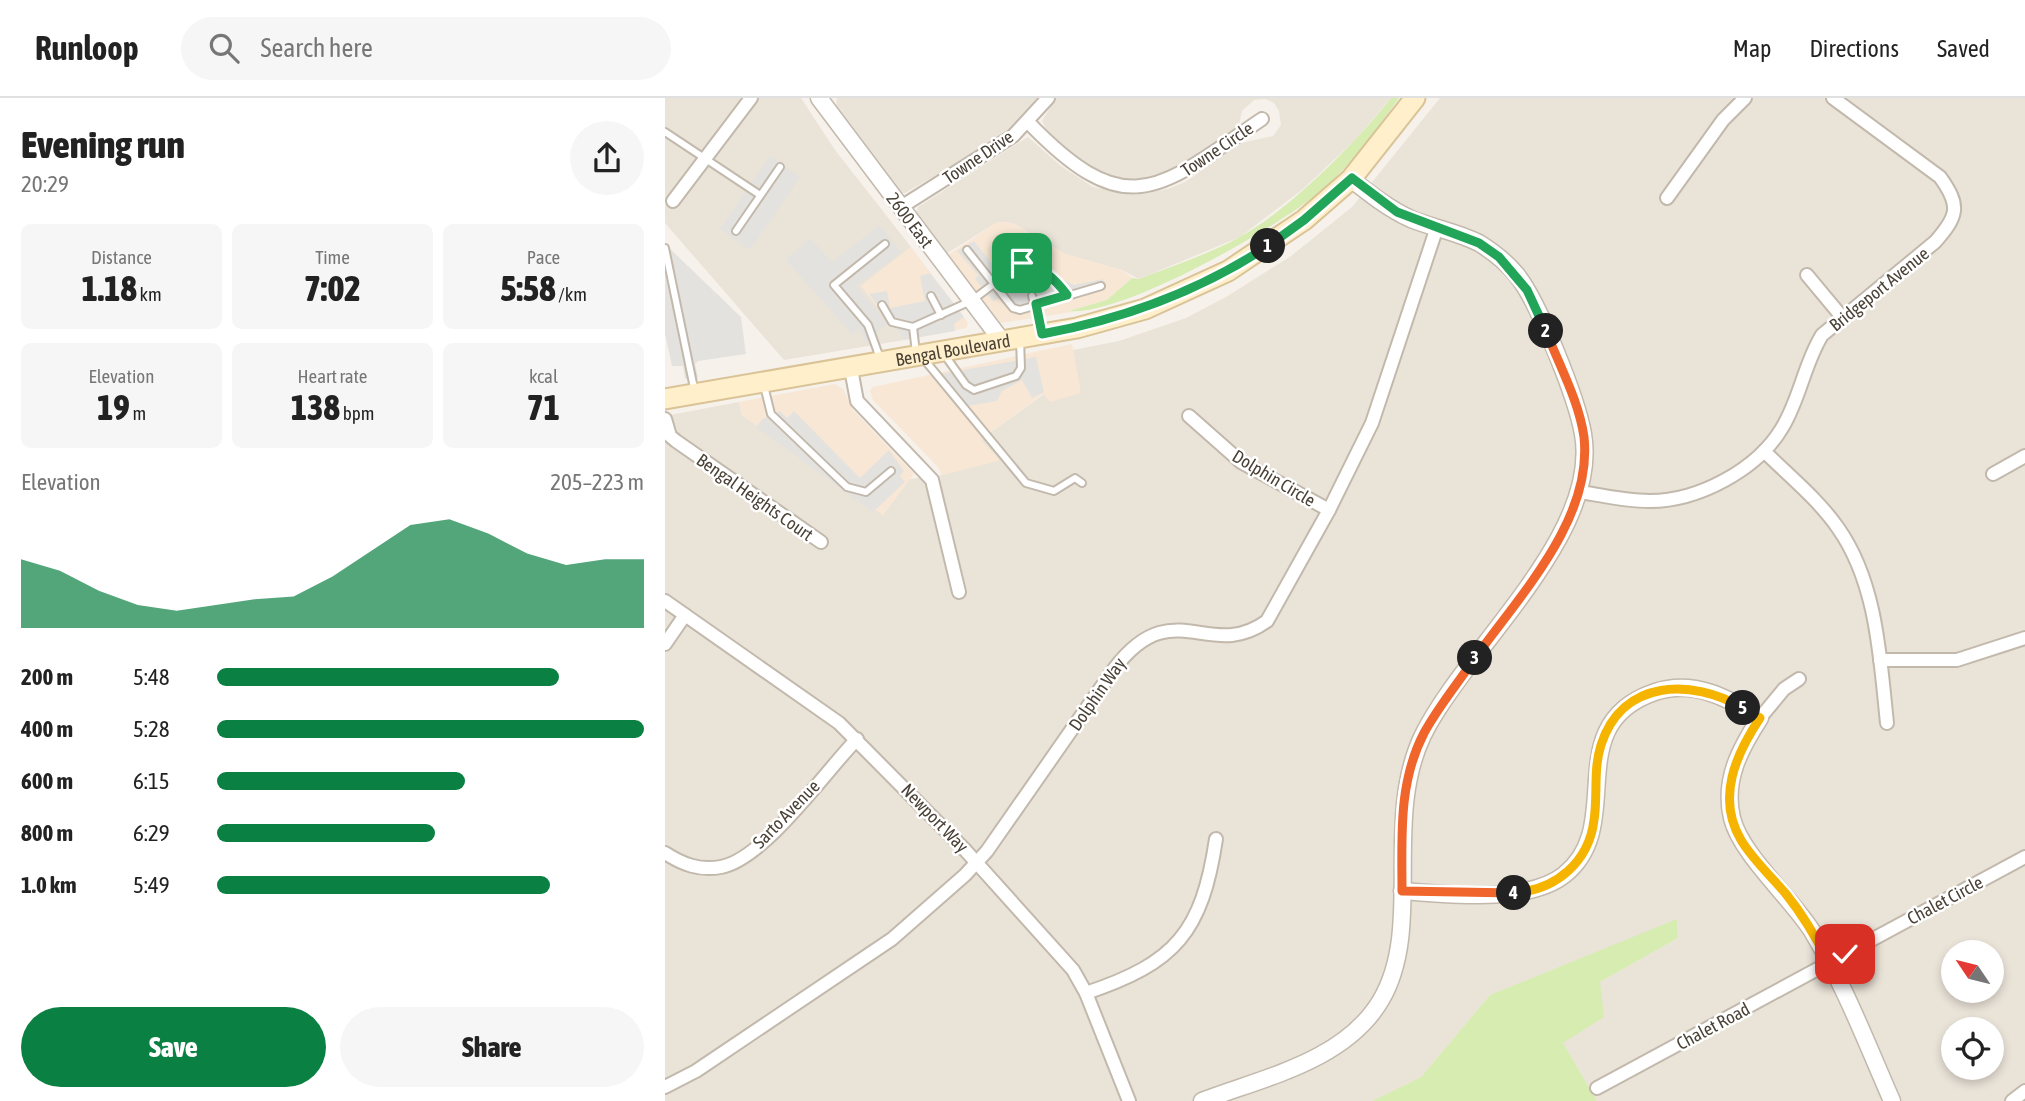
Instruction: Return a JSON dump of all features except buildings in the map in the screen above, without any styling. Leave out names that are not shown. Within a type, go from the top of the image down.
[{"type":"main road","name":"Bengal Boulevard","points":[[665,399],[1042,334],[1120,317],[1202,285],[1277,240],[1352,178],[1415,98]]},
{"type":"street","name":"Towne Drive","points":[[901,207],[993,150],[1028,122],[1048,98]]},
{"type":"street","points":[[1667,198],[1723,120],[1745,98]]},
{"type":"street","name":"Bridgeport Avenue","points":[[1581,492],[1653,501],[1682,496],[1712,486],[1739,470],[1764,450],[1781,430],[1793,406],[1811,353],[1822,335],[1935,242],[1948,227],[1956,208],[1952,193],[1940,177],[1833,98]]},
{"type":"street","name":"2600 East","points":[[820,99],[971,301],[1011,340]]},
{"type":"street","points":[[673,201],[745,100]]},
{"type":"street","name":"Towne Circle","points":[[1028,122],[1066,161],[1085,174],[1106,183],[1127,186],[1147,185],[1187,171],[1262,119]]},
{"type":"street","points":[[1202,1101],[1313,1059],[1340,1044],[1363,1024],[1382,999],[1394,970],[1402,891],[1405,787],[1424,734],[1565,530],[1581,492],[1584,436],[1577,410],[1527,290],[1499,257],[1479,243],[1397,212],[1352,178]]},
{"type":"street","name":"Dolphin Way","points":[[665,1087],[696,1071],[892,939],[977,863],[1126,652],[1143,639],[1162,631],[1181,629],[1236,637],[1252,632],[1267,621],[1329,510],[1372,423],[1437,228]]},
{"type":"street","points":[[1807,275],[1842,317]]},
{"type":"street","points":[[851,369],[857,401],[932,480],[958,592]]},
{"type":"street","name":"Dolphin Circle","points":[[1189,416],[1241,462],[1329,510]]},
{"type":"street","name":"Bengal Heights Court","points":[[665,419],[670,436],[676,441],[821,542]]},
{"type":"street","points":[[1764,450],[1831,518],[1847,543],[1871,603],[1887,723]]},
{"type":"street","points":[[1993,474],[2025,456]]},
{"type":"street","name":"Newport Way","points":[[665,601],[818,707],[857,739],[1061,953],[1086,993],[1129,1101]]},
{"type":"street","points":[[665,644],[685,615]]},
{"type":"street","points":[[1880,660],[1964,659],[2025,638]]},
{"type":"street","points":[[1799,679],[1784,689],[1760,718],[1737,757],[1731,777],[1733,819],[1739,838],[1801,914],[1829,963],[1892,1101]]},
{"type":"street","points":[[1402,891],[1526,892],[1565,875],[1576,863],[1591,835],[1601,744],[1610,724],[1624,708],[1641,697],[1662,690],[1698,689],[1726,698],[1760,718]]},
{"type":"street","name":"Sarto Avenue","points":[[665,853],[682,864],[702,868],[722,867],[739,860],[774,832],[857,739]]},
{"type":"street","points":[[1086,993],[1137,974],[1162,959],[1183,938],[1199,912],[1212,867],[1216,839]]},
{"type":"street","name":"Chalet Circle","points":[[1829,963],[2025,857]]},
{"type":"street","name":"Chalet Road","points":[[1597,1088],[1829,963]]},
{"type":"street","points":[[2012,1101],[2025,1091]]},
{"type":"lane","points":[[665,132],[760,195]]},
{"type":"lane","points":[[736,231],[780,167]]},
{"type":"lane","points":[[881,363],[868,325],[834,285],[885,244]]},
{"type":"lane","points":[[665,248],[695,394]]},
{"type":"lane","points":[[967,250],[1013,308],[1020,310],[1101,286]]},
{"type":"lane","points":[[881,305],[892,322],[913,327],[971,301],[1022,263],[1031,264],[1057,281],[1067,295]]},
{"type":"lane","points":[[1012,270],[1017,276]]},
{"type":"lane","points":[[931,296],[941,315]]},
{"type":"lane","points":[[1032,296],[1042,334]]},
{"type":"lane","points":[[913,327],[919,357],[1026,483],[1054,491],[1075,478],[1082,483]]},
{"type":"lane","points":[[943,352],[966,385],[974,390],[1016,376],[1021,368],[1011,340]]},
{"type":"lane","points":[[763,382],[771,414],[847,487],[866,492],[891,471]]},
{"type":"shaded area","points":[[665,98],[801,98],[835,150],[911,247],[861,286],[904,340],[784,360],[665,223]]},
{"type":"shaded area","points":[[837,98],[1040,98],[1019,122],[987,146],[905,193],[898,193],[836,109]]},
{"type":"shaded area","points":[[1056,98],[1391,98],[1354,141],[1303,189],[1240,237],[1139,279],[1122,270],[1065,254],[1013,223],[998,222],[944,255],[916,213],[918,207],[1028,137],[1061,166],[1093,187],[1135,195],[1168,189],[1185,182],[1241,143],[1273,136],[1281,125],[1279,111],[1274,103],[1265,99],[1254,100],[1242,111],[1239,125],[1198,156],[1163,176],[1123,180],[1098,173],[1077,160],[1049,134],[1042,121]]},
{"type":"shaded area","points":[[1440,98],[2025,98],[2025,1101],[1597,1101],[1563,1043],[1600,982],[1678,938],[1677,920],[1490,995],[1421,1077],[1372,1101],[665,1101],[665,416],[739,402],[742,415],[883,515],[910,479],[942,475],[999,460],[980,440],[1044,394],[1080,393],[1073,350],[1119,341],[1186,318],[1226,297],[1291,256],[1352,207]]},
{"type":"shaded area","points":[[770,156],[800,177],[750,250],[720,229]]},
{"type":"shaded area","points":[[998,222],[1013,223],[1065,254],[1122,270],[1132,278],[1107,300],[1069,311],[1072,312],[1001,323],[948,255]]},
{"type":"shaded area","points":[[880,225],[901,253],[856,286],[887,324],[865,342],[859,328],[852,334],[786,260],[810,238],[832,262]]},
{"type":"shaded area","points":[[974,241],[998,271],[1017,256],[1074,285],[1103,279],[1106,289],[1066,302],[1019,312],[1010,309],[1001,298],[993,301],[975,279],[978,275],[957,251]]},
{"type":"shaded area","points":[[665,244],[741,317],[746,354],[698,361],[695,364],[698,377],[685,379],[683,366],[672,366],[665,334]]},
{"type":"shaded area","points":[[911,247],[964,317],[968,323],[966,328],[904,340],[861,286]]},
{"type":"shaded area","points":[[930,273],[964,317],[954,324],[955,331],[904,340],[869,294],[887,291],[890,308],[925,301],[920,276]]},
{"type":"shaded area","points":[[1072,344],[1081,393],[1050,402],[1043,394],[980,440],[1000,460],[942,475],[938,467],[873,400],[870,391],[873,387]]},
{"type":"shaded area","points":[[1036,357],[1044,392],[1032,398],[1022,380],[1002,391],[997,401],[967,406],[941,374]]},
{"type":"shaded area","points":[[835,384],[843,389],[853,410],[914,474],[883,515],[742,415],[739,402]]},
{"type":"shaded area","points":[[780,411],[787,418],[794,411],[860,478],[889,450],[904,471],[900,476],[905,482],[873,512],[756,427],[763,419]]},
{"type":"green space","points":[[1391,98],[1399,98],[1364,146],[1323,189],[1303,205],[1239,245],[1162,285],[1093,309],[1069,311],[1107,300],[1132,278],[1139,279],[1202,255],[1257,226],[1320,175]]},
{"type":"green space","points":[[1677,919],[1678,938],[1600,982],[1604,1017],[1563,1043],[1597,1101],[1372,1101],[1421,1077],[1490,995]]},
{"type":"route","points":[[1022,263],[1031,264],[1057,281],[1067,295],[1036,304],[1042,334],[1097,323],[1145,309],[1228,271],[1304,220],[1352,178],[1397,212],[1479,243],[1499,257],[1527,290],[1577,410],[1584,436],[1581,492],[1565,530],[1438,710],[1424,734],[1405,787],[1402,814],[1402,891],[1526,892],[1565,875],[1585,850],[1591,835],[1595,818],[1596,766],[1601,744],[1610,724],[1624,708],[1641,697],[1662,690],[1698,689],[1726,698],[1760,718],[1737,757],[1731,777],[1730,798],[1739,838],[1801,914],[1829,963],[1845,954]]}]
